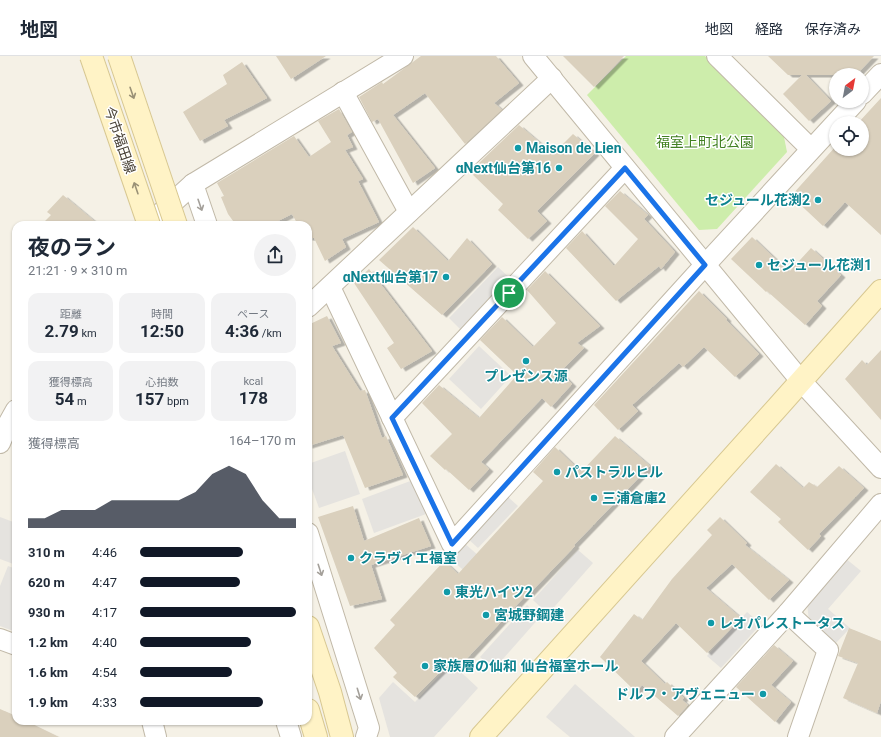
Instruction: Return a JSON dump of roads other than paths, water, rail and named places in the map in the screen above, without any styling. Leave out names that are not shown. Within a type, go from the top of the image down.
[{"type":"street","name":"今市福田線","points":[[92,56],[148,221]]},
{"type":"street","name":"今市福田線","points":[[119,56],[175,221]]},
{"type":"street","points":[[153,221],[193,184],[403,56]]},
{"type":"street","points":[[533,56],[801,381],[881,468]]},
{"type":"street","points":[[717,56],[811,150]]},
{"type":"street","points":[[869,87],[881,74]]},
{"type":"street","points":[[312,303],[552,78]]},
{"type":"street","points":[[343,92],[409,212]]},
{"type":"street","points":[[330,287],[452,544],[850,108]]},
{"type":"street","points":[[392,418],[625,168]]},
{"type":"street","points":[[193,184],[206,221]]},
{"type":"street","points":[[480,737],[881,291]]},
{"type":"street","points":[[675,737],[788,613],[881,504]]},
{"type":"street","points":[[312,546],[369,728],[366,737]]},
{"type":"street","points":[[788,613],[828,650],[798,737]]},
{"type":"street","points":[[0,639],[12,644]]},
{"type":"street","points":[[312,639],[330,692],[342,737]]},
{"type":"street","points":[[330,692],[356,737]]},
{"type":"street","points":[[312,724],[316,737]]},
{"type":"street","points":[[153,725],[156,737]]},
{"type":"street","points":[[287,725],[291,737]]},
{"type":"place","name":"Maison de Lien","points":[[518,148]]},
{"type":"place","name":"αNext仙台第16","points":[[559,168]]},
{"type":"place","name":"セジュール花渕2","points":[[818,200]]},
{"type":"place","name":"セジュール花渕1","points":[[759,265]]},
{"type":"place","name":"αNext仙台第17","points":[[446,277]]},
{"type":"place","name":"プレゼンス源","points":[[526,361]]},
{"type":"place","name":"パストラルヒル","points":[[557,472]]},
{"type":"place","name":"三浦倉庫2","points":[[594,498]]},
{"type":"place","name":"クラヴィエ福室","points":[[351,558]]},
{"type":"place","name":"東光ハイツ2","points":[[447,592]]},
{"type":"place","name":"宮城野鋼建","points":[[486,615]]},
{"type":"place","name":"レオパレストータス","points":[[711,623]]},
{"type":"place","name":"家族層の仙和 仙台福室ホール","points":[[425,666]]},
{"type":"place","name":"ドルフ・アヴェニュー","points":[[763,694]]},
{"type":"park label","name":"福室上町北公園","points":[[705,142]]}]
